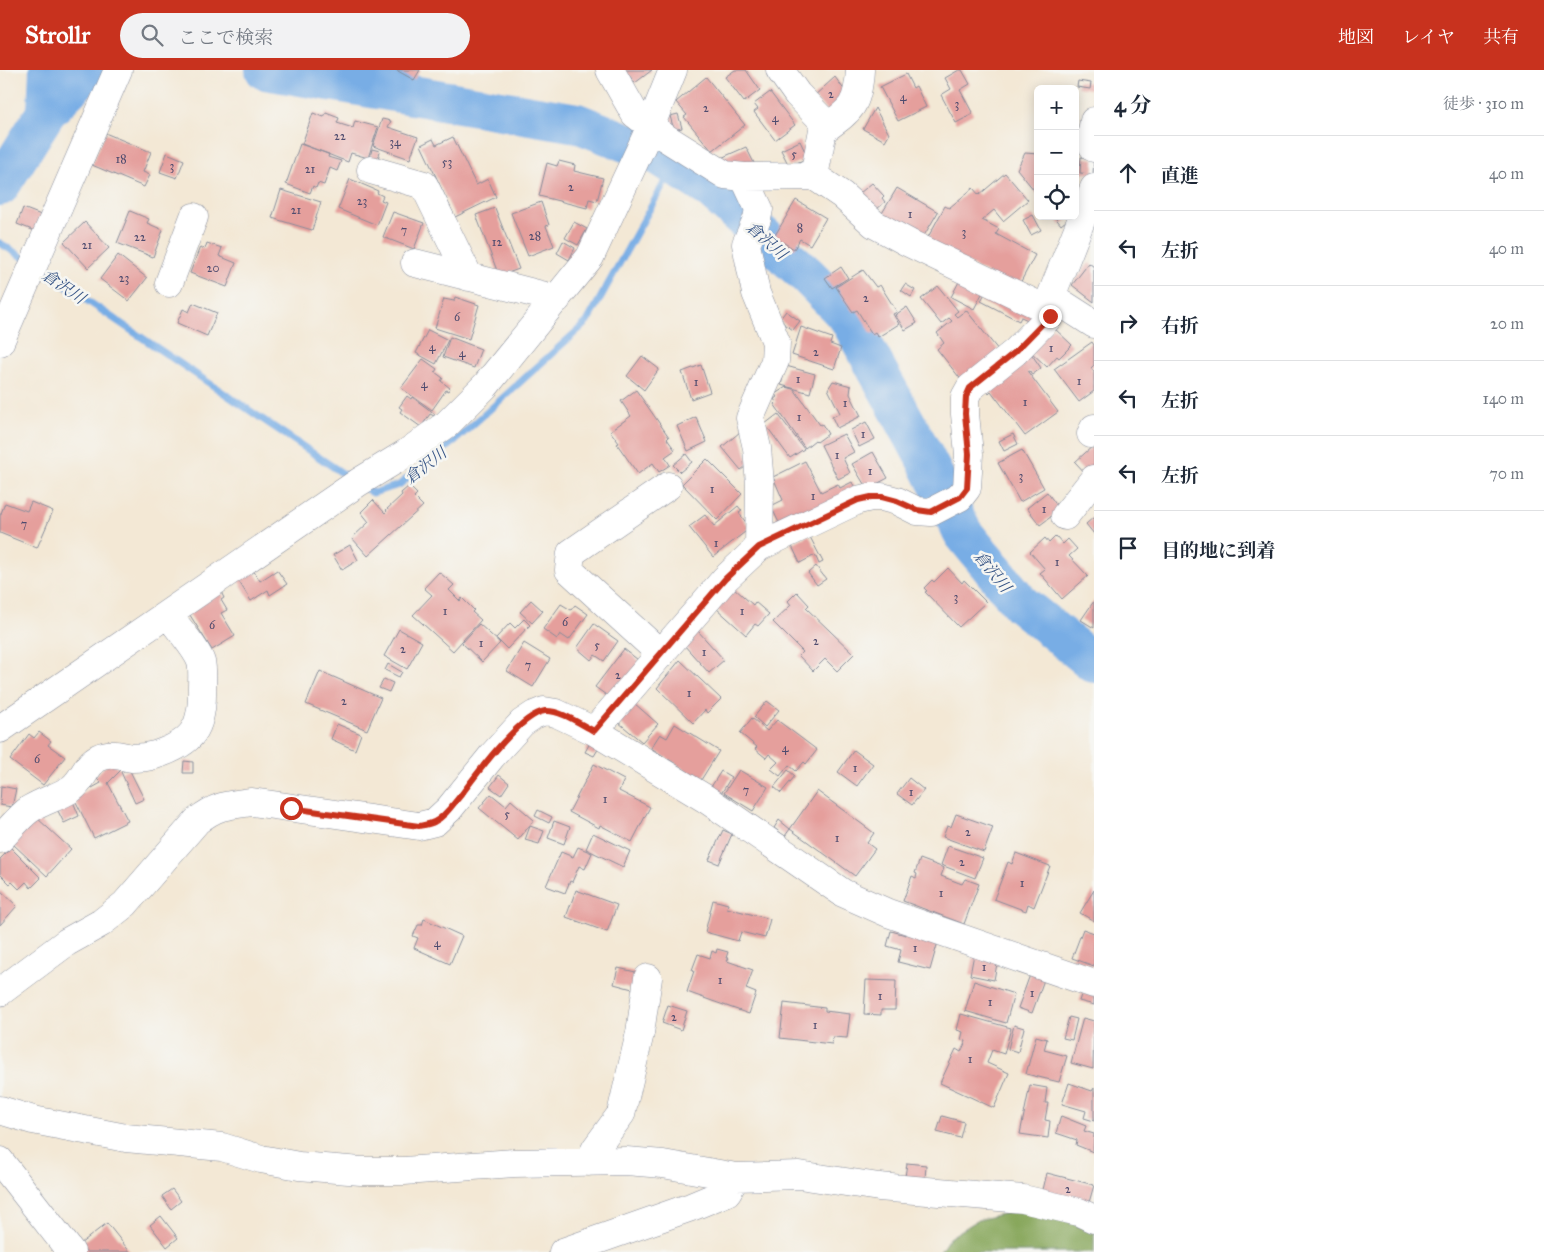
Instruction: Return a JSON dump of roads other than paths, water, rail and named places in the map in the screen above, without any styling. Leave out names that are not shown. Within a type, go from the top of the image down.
[{"type":"street","points":[[610,70],[636,114],[644,139]]},
{"type":"street","points":[[0,729],[359,482],[405,454],[447,424],[486,385],[590,257],[673,70]]},
{"type":"street","points":[[780,70],[797,94],[828,126]]},
{"type":"street","points":[[814,176],[823,130],[850,108],[857,98],[860,70]]},
{"type":"street","points":[[0,342],[117,72]]},
{"type":"street","points":[[1094,121],[1090,142],[1094,148]]},
{"type":"street","points":[[644,139],[666,138],[726,175],[744,177],[814,176],[842,195],[874,224],[909,243],[1094,324]]},
{"type":"street","points":[[371,170],[424,186],[469,277]]},
{"type":"street","points":[[744,177],[758,209],[757,219],[746,244],[756,293],[776,342],[775,361],[750,418],[760,484],[759,547]]},
{"type":"street","points":[[594,731],[725,579],[759,547],[858,500],[882,497],[917,510],[931,512],[950,503],[967,488],[969,454],[965,414],[966,397],[970,388],[1015,352],[1050,316],[1049,303],[1091,203]]},
{"type":"street","points":[[170,283],[194,217]]},
{"type":"street","points":[[415,263],[556,299]]},
{"type":"street","points":[[1065,516],[1094,479]]},
{"type":"street","points":[[661,654],[569,570],[572,553],[668,486]]},
{"type":"street","points":[[0,838],[29,810],[72,788],[92,762],[99,757],[109,754],[132,758],[154,755],[180,744],[190,737],[196,729],[200,718],[202,700],[201,662],[168,614]]},
{"type":"street","points":[[0,992],[66,942],[101,923],[124,904],[197,821],[210,811],[225,805],[252,802],[419,826],[434,822],[449,809],[492,756],[522,724],[534,715],[544,711],[556,713],[594,731],[706,799],[843,893],[888,913],[1094,984]]},
{"type":"street","points":[[589,1162],[596,1148],[621,1114],[640,1033],[648,978]]},
{"type":"street","points":[[0,1110],[33,1120],[126,1138],[222,1146],[261,1159],[299,1166],[362,1171],[404,1171],[514,1163],[626,1161],[663,1164],[736,1177],[799,1175],[879,1187],[1023,1198],[1079,1212],[1094,1219]]},
{"type":"street","points":[[0,1161],[71,1252]]},
{"type":"street","points":[[563,1252],[691,1207],[727,1192],[736,1177]]},
{"type":"waterway","points":[[0,186],[47,111],[49,70]]},
{"type":"waterway","name":"倉沢川","points":[[47,111],[88,70]]},
{"type":"waterway","name":"倉沢川","points":[[265,70],[577,123],[658,155],[709,188],[808,276],[848,317],[923,454],[963,533],[1021,604],[1094,663]]},
{"type":"waterway","name":"倉沢川","points":[[363,487],[373,493],[399,485],[457,439],[587,322],[663,185]]},
{"type":"waterway","name":"倉沢川","points":[[0,243],[30,262]]},
{"type":"waterway","name":"倉沢川","points":[[39,268],[351,479]]}]
